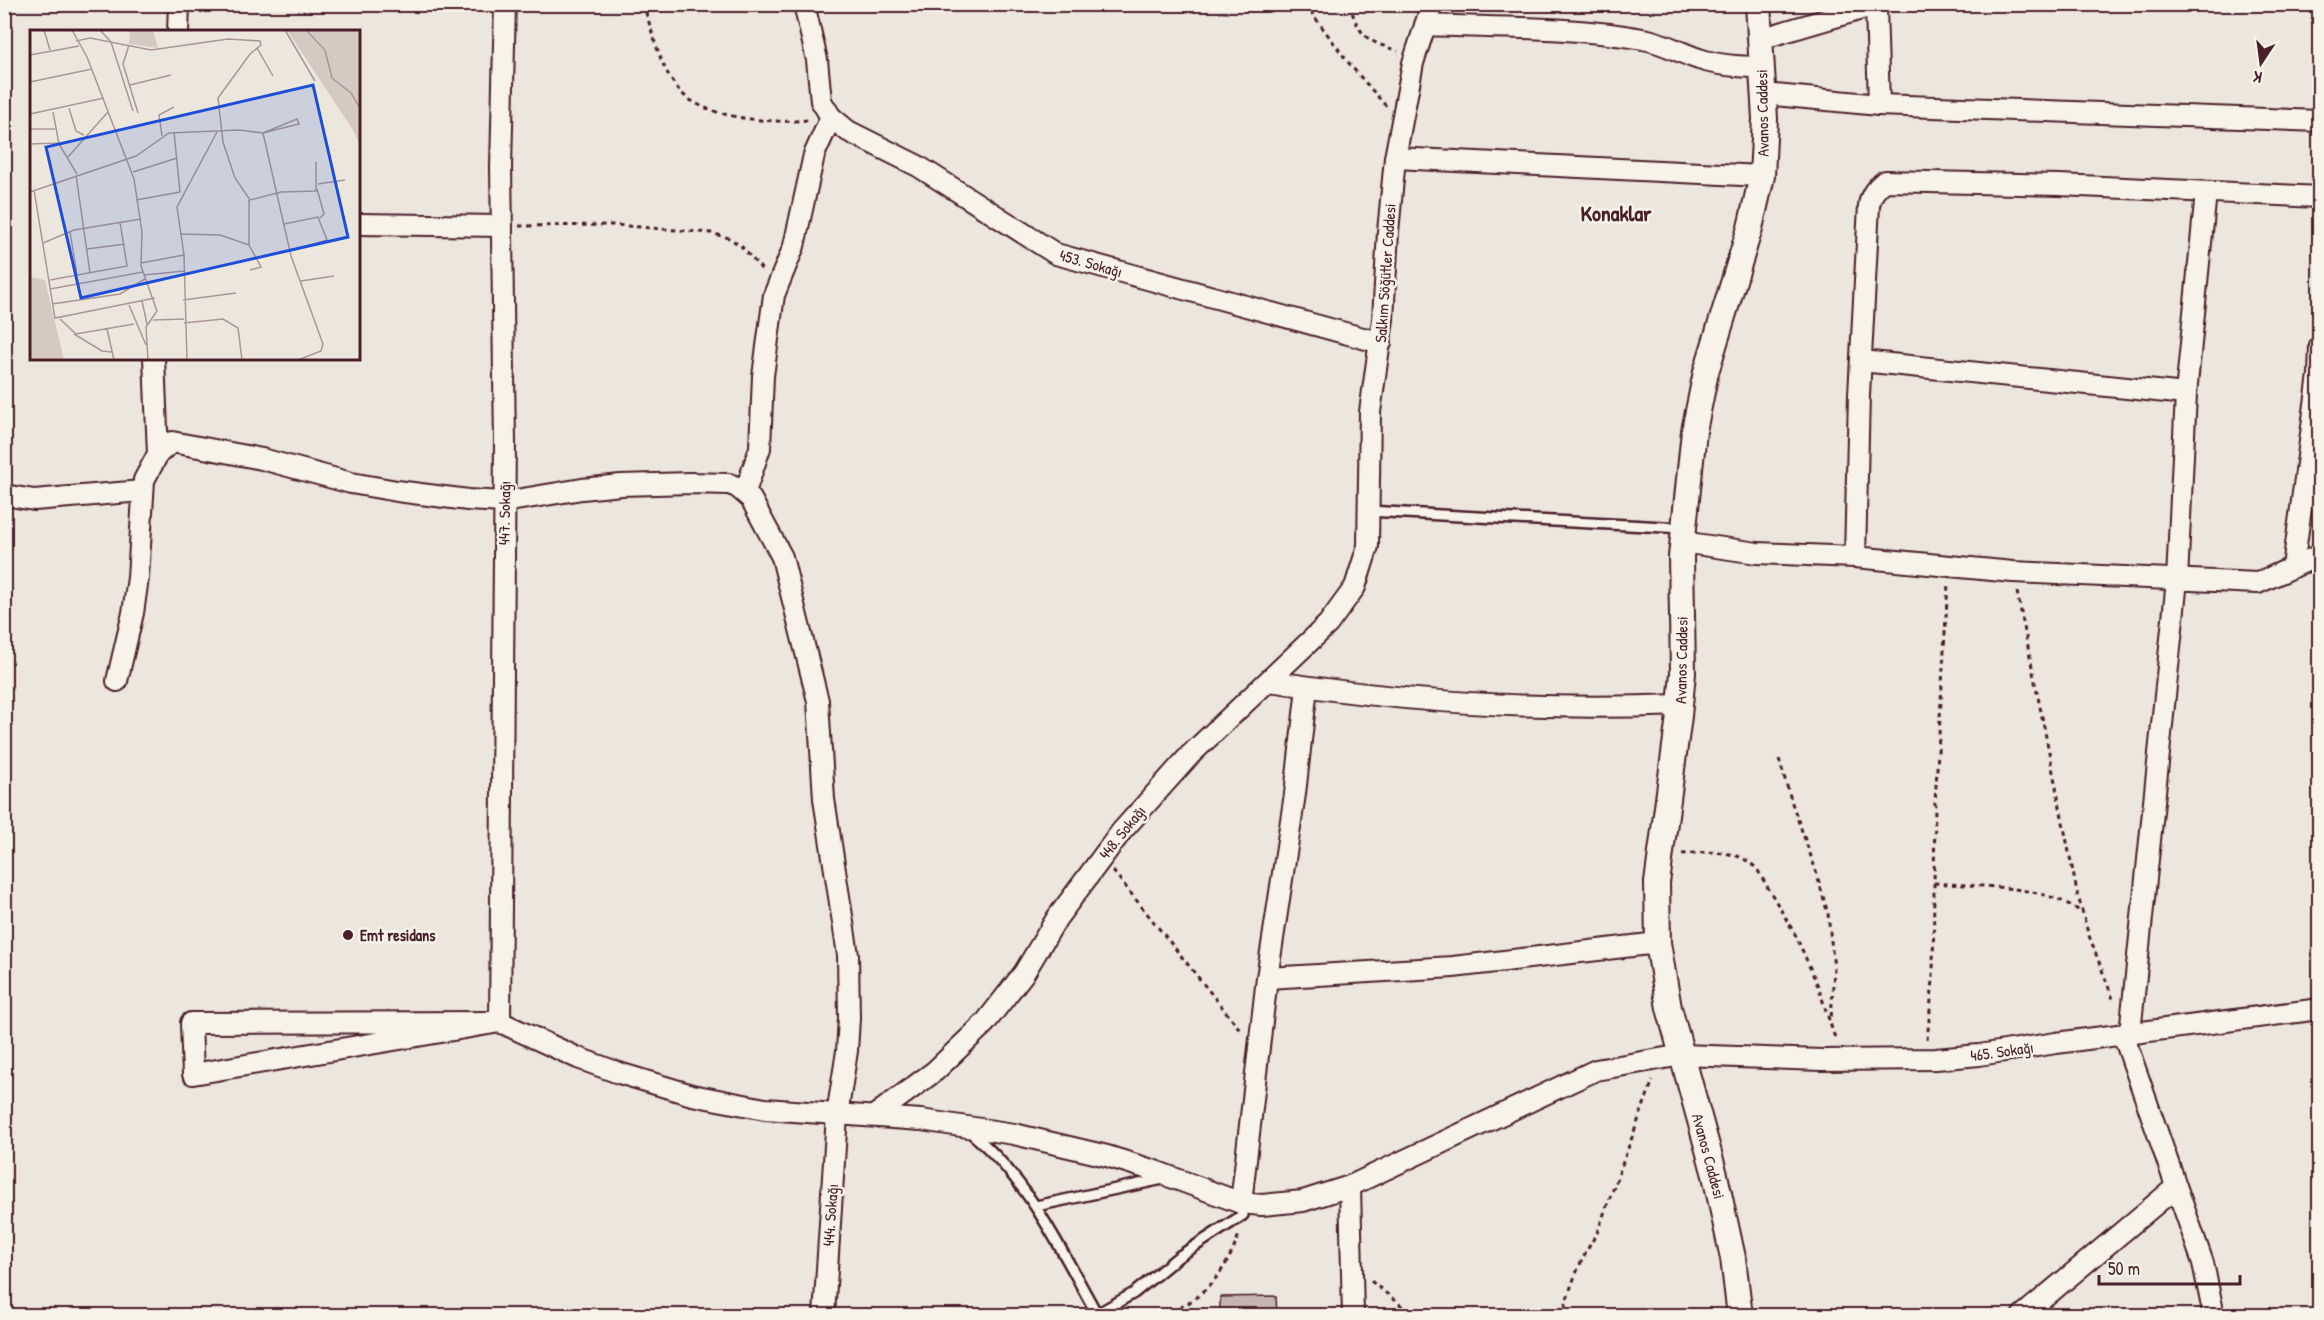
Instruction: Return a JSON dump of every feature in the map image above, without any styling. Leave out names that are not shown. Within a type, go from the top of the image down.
[{"type":"street","points":[[178,30],[179,4]]},
{"type":"street","name":"447. Sokağı","points":[[500,1022],[504,502],[501,167],[505,4]]},
{"type":"street","points":[[117,681],[133,613],[138,578],[142,491],[147,471],[158,454],[172,442],[262,459],[351,483],[397,491],[504,502],[582,489],[661,483],[729,484],[745,492],[760,448],[765,357],[774,295],[794,246],[814,155],[831,117],[821,101],[817,60],[804,4]]},
{"type":"street","name":"Salkım Söğütler Caddesi","points":[[1368,546],[1370,412],[1381,343],[1395,158],[1416,55],[1432,4]]},
{"type":"street","name":"Avanos Caddesi","points":[[1740,1316],[1725,1216],[1672,1057],[1668,1008],[1658,943],[1657,883],[1680,705],[1683,662],[1682,535],[1699,401],[1757,202],[1762,176],[1765,148],[1764,94],[1758,4]]},
{"type":"street","points":[[1760,39],[1877,6],[1879,105]]},
{"type":"street","points":[[1425,25],[1568,31],[1633,37],[1660,43],[1687,55],[1718,64],[1762,67]]},
{"type":"street","points":[[1764,94],[1879,105],[2319,120]]},
{"type":"street","name":"453. Sokağı","points":[[831,117],[848,131],[918,166],[1056,254],[1381,343]]},
{"type":"street","points":[[1395,158],[1762,176]]},
{"type":"street","points":[[1855,557],[1869,205],[1873,192],[1885,181],[2059,185],[2319,197]]},
{"type":"street","points":[[2206,192],[2186,394],[2177,580],[2126,1034],[2203,1263],[2214,1316]]},
{"type":"street","points":[[360,224],[502,226]]},
{"type":"street","points":[[2292,567],[2319,375],[2319,346]]},
{"type":"street","points":[[154,360],[158,454]]},
{"type":"street","points":[[1861,361],[2186,394]]},
{"type":"street","points":[[4,495],[34,500],[142,491]]},
{"type":"street","name":"444. Sokağı","points":[[745,492],[782,557],[818,701],[824,799],[844,924],[849,986],[847,1051],[837,1115],[824,1316]]},
{"type":"street","points":[[1682,535],[1757,553],[1855,557],[2013,572],[2258,583],[2319,555]]},
{"type":"street","name":"448. Sokağı","points":[[874,1116],[935,1071],[985,1023],[1024,973],[1057,918],[1101,857],[1149,799],[1183,762],[1328,624],[1347,600],[1360,574],[1368,546]]},
{"type":"street","points":[[1270,681],[1392,698],[1510,707],[1589,708],[1680,705]]},
{"type":"street","points":[[1242,1209],[1267,978],[1295,794],[1307,687]]},
{"type":"street","points":[[1267,978],[1453,967],[1658,943]]},
{"type":"street","name":"465. Sokağı","points":[[500,1022],[578,1058],[655,1084],[729,1103],[801,1113],[874,1116],[962,1125],[1060,1144],[1171,1177],[1242,1209],[1303,1201],[1350,1186],[1596,1070],[1672,1057],[1924,1059],[1979,1055],[2319,1009]]},
{"type":"street","points":[[500,1022],[489,1024],[193,1074],[191,1023],[500,1022]]},
{"type":"street","points":[[1350,1186],[1353,1316]]},
{"type":"street","points":[[2022,1316],[2176,1187]]},
{"type":"lane","points":[[1368,511],[1682,535]]},
{"type":"lane","points":[[962,1125],[1010,1171],[1036,1206],[1097,1314]]},
{"type":"lane","points":[[1036,1206],[1171,1177]]},
{"type":"lane","points":[[1078,1316],[1097,1314],[1134,1293],[1242,1209]]},
{"type":"path","points":[[643,4],[664,66],[676,88],[692,102],[724,113],[753,119],[783,121],[831,117]]},
{"type":"path","points":[[1305,4],[1351,66],[1401,122]]},
{"type":"path","points":[[1349,4],[1356,26],[1370,41],[1416,55]]},
{"type":"path","points":[[502,226],[615,225],[720,235],[735,242],[752,256],[769,281],[774,295]]},
{"type":"path","points":[[1924,1059],[1934,980],[1935,802],[1949,566]]},
{"type":"path","points":[[2013,572],[2054,773],[2067,851],[2100,967],[2114,1000]]},
{"type":"path","points":[[1659,856],[1704,852],[1726,853],[1734,854],[1757,868],[1796,936],[1831,1022],[1834,968],[1828,914],[1820,883],[1791,803],[1779,759]]},
{"type":"path","points":[[1101,857],[1259,1052]]},
{"type":"path","points":[[1934,883],[2041,893],[2062,900],[2083,913]]},
{"type":"path","points":[[1563,1316],[1571,1286],[1582,1259],[1597,1233],[1672,1057]]},
{"type":"path","points":[[1172,1312],[1197,1298],[1216,1279],[1233,1249],[1242,1209]]},
{"type":"path","points":[[1351,1258],[1384,1293],[1414,1316]]},
{"type":"building","points":[[1276,1296],[1277,1316],[1220,1316],[1220,1297]]},
{"type":"place","name":"Emt residans","points":[[348,935]]},
{"type":"district","name":"Konaklar","points":[[1616,213]]}]
